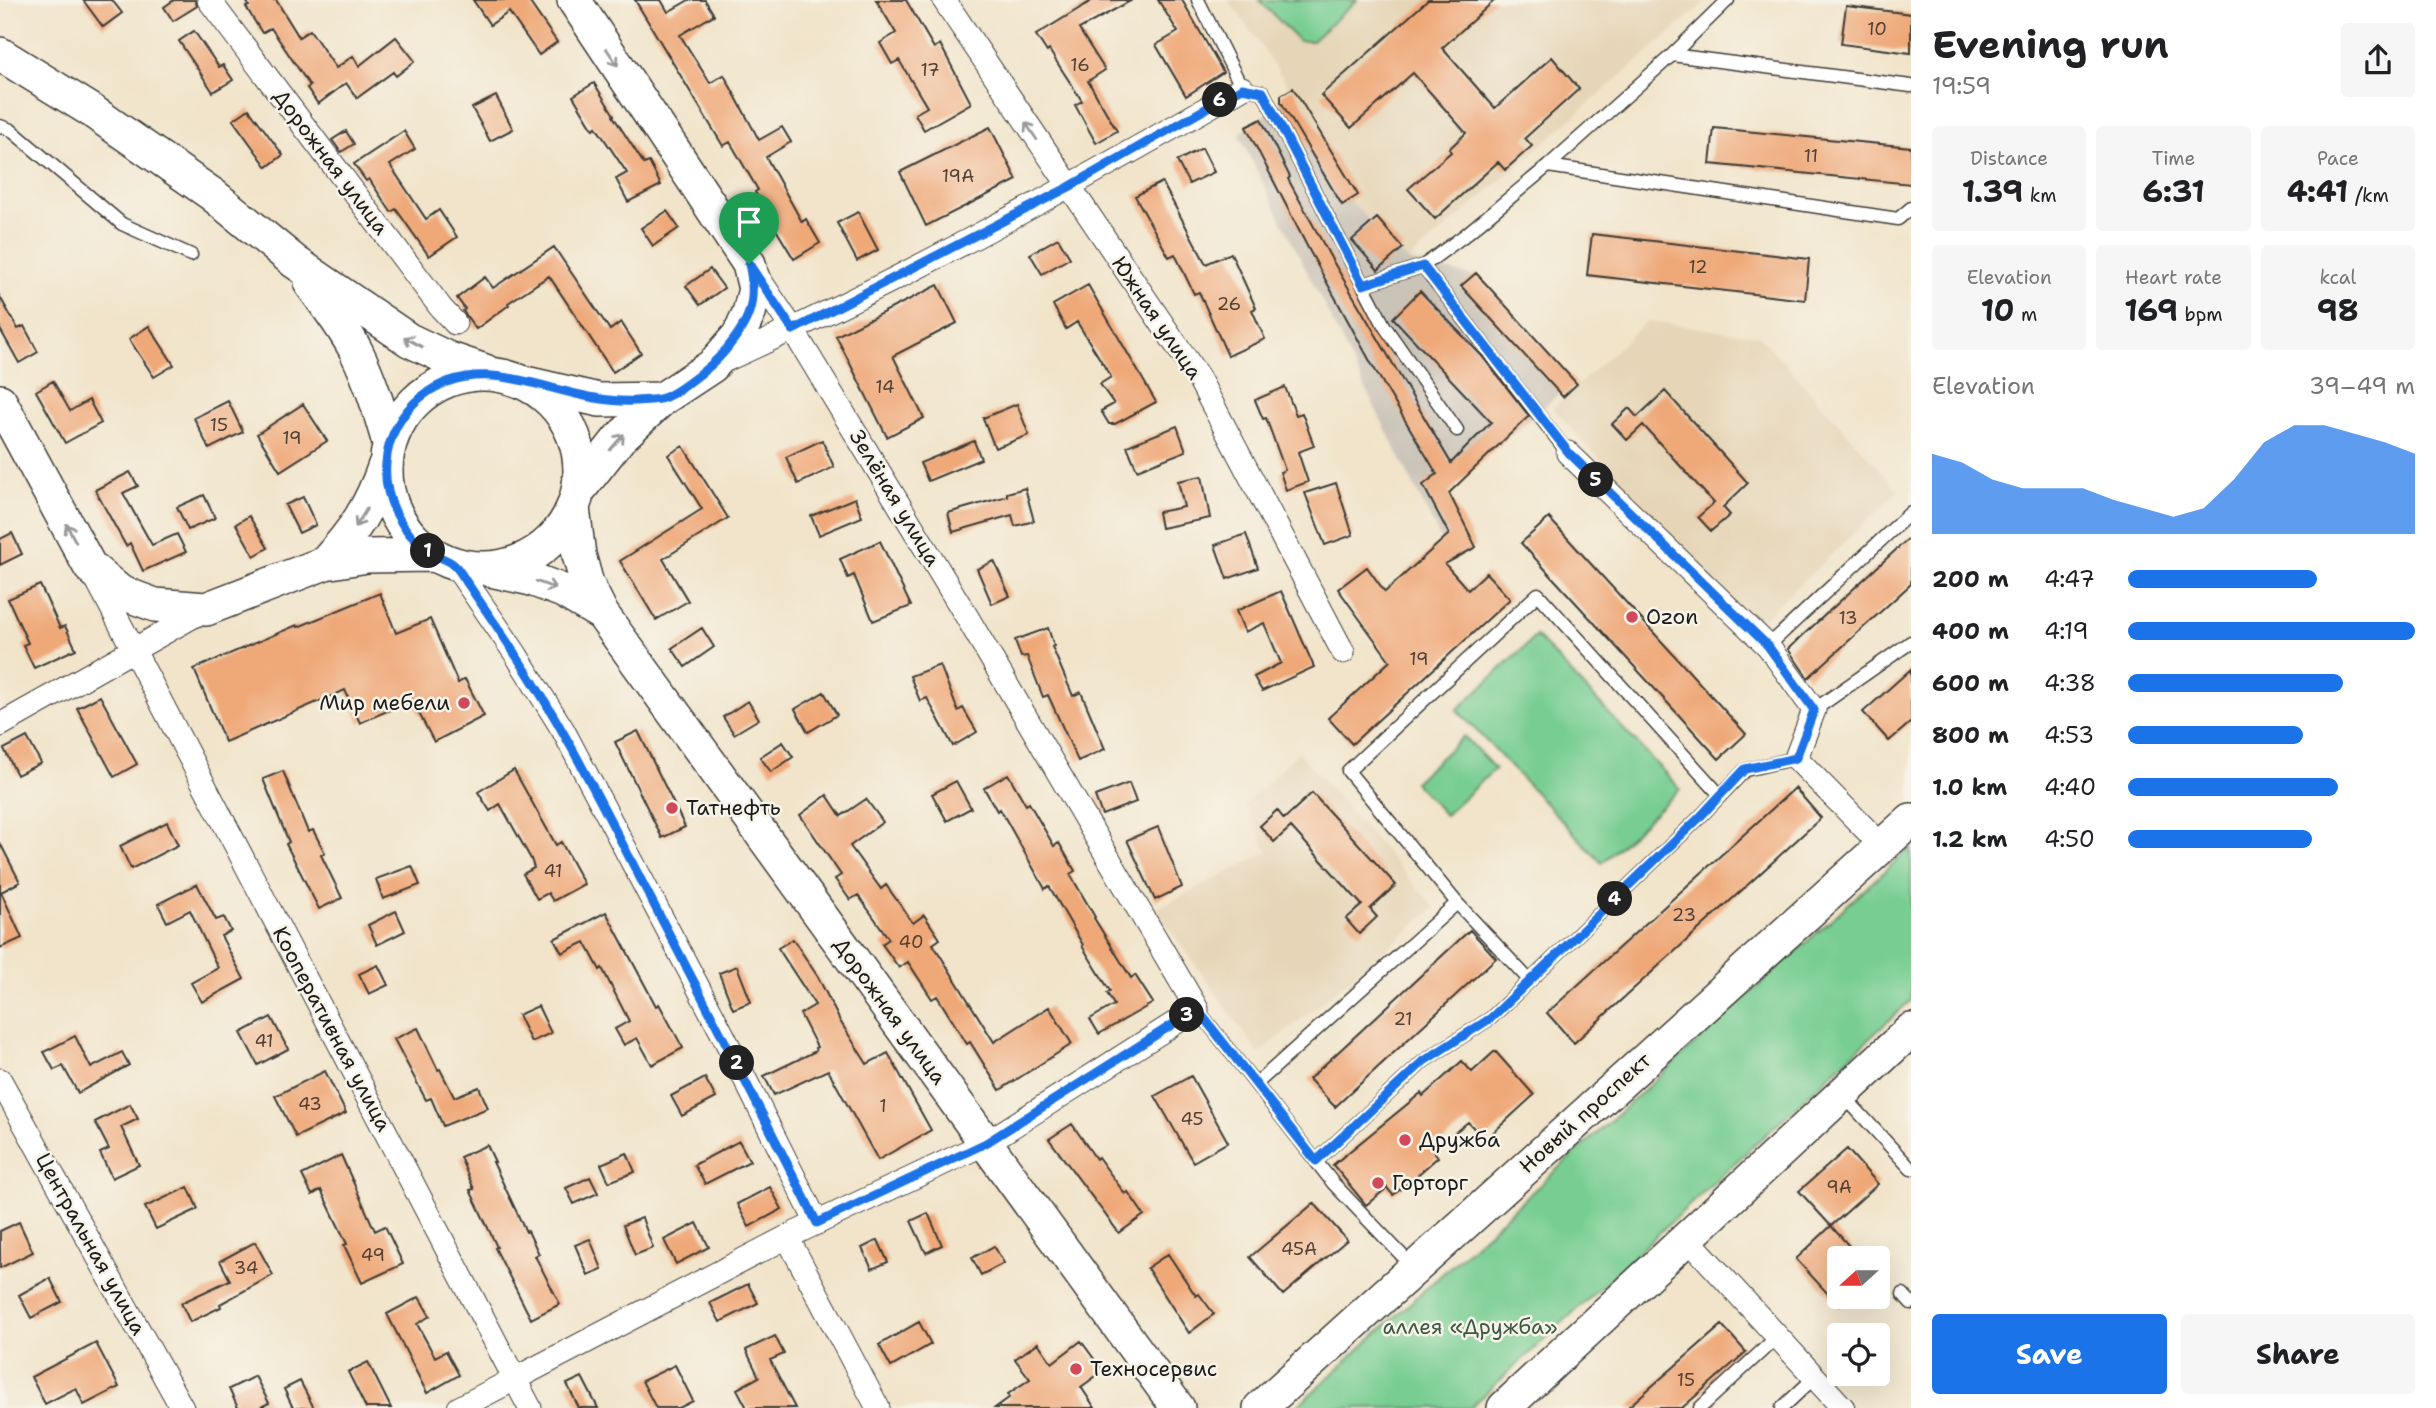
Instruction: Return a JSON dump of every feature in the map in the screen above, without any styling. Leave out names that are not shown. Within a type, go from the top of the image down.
[{"type":"main road","name":"Зелёная улица","points":[[574,0],[749,264]]},
{"type":"main road","points":[[0,54],[89,109],[213,195],[295,262],[409,340],[447,358],[511,379],[600,400],[662,399]]},
{"type":"main road","points":[[295,262],[338,320],[370,383],[387,454],[387,491],[397,516],[412,538],[457,562],[531,579],[563,591],[602,614]]},
{"type":"main road","points":[[0,401],[90,567],[120,592],[155,605],[206,609],[325,563],[367,556],[516,563],[544,547],[565,523],[575,500],[619,439],[662,399],[712,366],[739,335],[749,313],[755,289],[749,264]]},
{"type":"main road","points":[[325,563],[352,534],[373,500],[398,422],[413,403],[431,388],[452,379],[475,374],[511,379],[543,395],[559,411],[571,430],[578,452],[580,474],[575,500],[579,555],[587,584],[602,614]]},
{"type":"main road","name":"Дорожная улица","points":[[602,614],[1178,1408]]},
{"type":"main road","name":"Новый проспект","points":[[1260,1408],[1911,820]]},
{"type":"main road","points":[[1504,1408],[1911,1030]]},
{"type":"street","name":"Дорожная улица","points":[[209,0],[455,323]]},
{"type":"street","name":"Южная улица","points":[[944,0],[1198,377],[1343,652]]},
{"type":"street","points":[[712,366],[793,330],[1069,187],[1242,88]]},
{"type":"street","name":"Зелёная улица","points":[[749,264],[793,330],[967,617],[1197,1009]]},
{"type":"street","points":[[1569,453],[1768,646],[1814,710],[1796,758],[1882,846]]},
{"type":"street","points":[[457,562],[563,730],[722,1033],[817,1223]]},
{"type":"street","name":"Кооперативная улица","points":[[90,567],[530,1408]]},
{"type":"street","points":[[0,725],[206,609]]},
{"type":"street","points":[[460,1408],[787,1237],[986,1143],[1197,1009]]},
{"type":"street","name":"Центральная улица","points":[[0,1080],[182,1408]]},
{"type":"street","points":[[787,1237],[878,1408]]},
{"type":"street","points":[[1687,1238],[1843,1408]]},
{"type":"lane","points":[[1198,0],[1242,88],[1263,92],[1385,327],[1457,430]]},
{"type":"lane","points":[[1363,285],[1423,266],[1465,235],[1548,166],[1672,55],[1728,0]]},
{"type":"lane","points":[[1672,55],[1911,86]]},
{"type":"lane","points":[[0,127],[11,130],[122,224],[191,255]]},
{"type":"lane","points":[[1548,166],[1899,219],[1911,208]]},
{"type":"lane","points":[[1423,266],[1569,453]]},
{"type":"lane","points":[[1768,646],[1911,512]]},
{"type":"lane","points":[[1530,981],[1457,903],[1348,771],[1538,594],[1720,795]]},
{"type":"lane","points":[[1814,710],[1911,642]]},
{"type":"lane","points":[[1316,1161],[1424,1061],[1491,1018],[1745,769],[1796,758]]},
{"type":"lane","points":[[1256,1084],[1457,903]]},
{"type":"lane","points":[[1197,1009],[1333,1183],[1414,1268]]},
{"type":"lane","points":[[1842,1094],[1911,1169]]},
{"type":"lane","points":[[1700,1408],[1777,1337]]},
{"type":"lane","points":[[1782,1408],[1815,1377]]},
{"type":"shaded area","points":[[1229,0],[1708,0],[1408,261],[1351,203],[1293,93]]},
{"type":"shaded area","points":[[1293,93],[1352,203],[1408,261],[1471,276],[1572,383],[1446,490],[1469,546],[1448,554],[1239,135]]},
{"type":"shaded area","points":[[1647,321],[1760,336],[1899,491],[1753,628],[1553,408]]},
{"type":"shaded area","points":[[1298,752],[1435,908],[1259,1054],[1156,909],[1268,852],[1245,805]]},
{"type":"green space","points":[[1259,0],[1357,0],[1312,41],[1299,41]]},
{"type":"green space","points":[[1536,636],[1680,789],[1602,863],[1457,710]]},
{"type":"green space","points":[[1464,736],[1495,769],[1445,815],[1414,782]]},
{"type":"green space","name":"аллея «Дружба»","points":[[1911,847],[1911,1000],[1470,1408],[1295,1408]]},
{"type":"building","points":[[83,0],[112,0],[122,13],[103,27]]},
{"type":"building","points":[[174,0],[195,0],[197,6],[173,21],[164,7]]},
{"type":"building","points":[[246,0],[276,0],[299,37],[310,30],[336,68],[353,56],[359,66],[396,37],[415,61],[396,76],[393,72],[357,98],[346,83],[318,104],[307,88],[310,86],[271,28],[262,33],[246,7],[249,6]]},
{"type":"building","points":[[473,0],[528,0],[557,42],[539,55],[509,12],[490,25]]},
{"type":"building","points":[[635,0],[661,0],[668,12],[689,0],[705,0],[714,15],[680,35],[710,83],[724,75],[759,140],[782,127],[791,142],[766,157],[802,222],[806,219],[820,243],[794,259],[730,142],[723,146]]},
{"type":"building","points":[[876,0],[906,0],[934,48],[940,44],[971,103],[924,130],[915,114],[927,107],[899,60],[892,64],[880,43],[896,33]]},
{"type":"building","points":[[1093,0],[1132,0],[1079,29],[1105,70],[1088,81],[1117,131],[1096,143],[1075,105],[1082,101],[1036,35]]},
{"type":"building","points":[[1158,0],[1182,0],[1223,72],[1186,96],[1156,45],[1178,32]]},
{"type":"building","points":[[1428,0],[1495,0],[1442,48],[1495,108],[1552,57],[1579,89],[1525,138],[1532,146],[1505,170],[1498,162],[1435,219],[1408,189],[1451,152],[1449,149],[1466,133],[1413,73],[1351,128],[1321,95]]},
{"type":"building","points":[[1846,6],[1911,14],[1911,53],[1841,44]]},
{"type":"building","points":[[194,31],[219,67],[223,65],[233,80],[213,92],[179,41]]},
{"type":"building","points":[[594,83],[644,164],[649,162],[661,185],[628,202],[616,179],[627,173],[596,127],[593,129],[573,96]]},
{"type":"building","points":[[1293,88],[1358,195],[1342,205],[1281,102],[1281,95]]},
{"type":"building","points":[[496,96],[513,129],[490,141],[472,108]]},
{"type":"building","points":[[249,109],[283,155],[267,167],[233,120]]},
{"type":"building","points":[[1261,119],[1290,177],[1288,179],[1331,258],[1451,463],[1491,422],[1393,318],[1420,291],[1481,355],[1529,416],[1449,493],[1476,547],[1445,564],[1468,590],[1486,573],[1510,599],[1352,744],[1328,718],[1390,661],[1338,589],[1367,567],[1385,592],[1449,534],[1423,485],[1437,474],[1371,363],[1246,127]]},
{"type":"building","points":[[990,127],[1017,180],[926,226],[900,172]]},
{"type":"building","points":[[1714,128],[1911,147],[1911,184],[1710,164]]},
{"type":"building","points":[[346,131],[354,144],[341,152],[332,140]]},
{"type":"building","points":[[404,131],[415,149],[390,165],[426,219],[439,210],[457,237],[429,256],[396,209],[391,212],[369,179],[366,181],[354,164]]},
{"type":"building","points":[[1202,148],[1214,172],[1189,184],[1177,161]]},
{"type":"building","points":[[1162,182],[1206,264],[1231,253],[1256,308],[1252,310],[1265,339],[1228,356],[1199,292],[1194,294],[1175,254],[1169,257],[1135,196]]},
{"type":"building","points":[[667,211],[679,228],[653,246],[641,228]]},
{"type":"building","points":[[858,212],[878,250],[857,261],[837,223]]},
{"type":"building","points":[[1377,218],[1403,248],[1378,270],[1352,240]]},
{"type":"building","points":[[1592,234],[1809,259],[1805,300],[1587,275]]},
{"type":"building","points":[[1058,238],[1070,258],[1042,274],[1030,254]]},
{"type":"building","points":[[554,247],[610,330],[621,322],[641,353],[613,372],[549,276],[508,303],[509,305],[476,329],[463,311],[465,309],[457,298],[485,277],[493,288]]},
{"type":"building","points":[[710,269],[724,288],[700,305],[686,286]]},
{"type":"building","points":[[1476,273],[1577,384],[1563,397],[1461,286]]},
{"type":"building","points":[[938,285],[957,323],[893,356],[924,418],[887,437],[836,336]]},
{"type":"building","points":[[1088,285],[1156,402],[1115,424],[1109,424],[1101,411],[1114,404],[1100,384],[1111,377],[1077,322],[1066,329],[1053,305]]},
{"type":"building","points":[[0,297],[18,329],[24,326],[38,352],[19,363],[0,329]]},
{"type":"building","points":[[149,326],[174,365],[154,377],[129,339]]},
{"type":"building","points":[[53,381],[70,411],[89,400],[101,423],[65,443],[36,391]]},
{"type":"building","points":[[1285,387],[1296,415],[1302,413],[1314,446],[1298,452],[1308,482],[1286,490],[1280,472],[1285,470],[1266,418],[1263,419],[1255,400]]},
{"type":"building","points":[[1665,391],[1748,483],[1723,507],[1730,515],[1711,531],[1698,517],[1714,503],[1643,425],[1627,440],[1612,424],[1629,408],[1637,417]]},
{"type":"building","points":[[228,401],[243,432],[209,449],[194,418]]},
{"type":"building","points":[[303,404],[327,441],[280,471],[257,434]]},
{"type":"building","points":[[1017,404],[1029,435],[995,448],[983,418]]},
{"type":"building","points":[[1177,426],[1186,451],[1137,470],[1127,446]]},
{"type":"building","points":[[822,440],[834,467],[798,484],[786,457]]},
{"type":"building","points":[[974,441],[981,459],[928,481],[920,463]]},
{"type":"building","points":[[683,446],[728,518],[663,559],[688,601],[656,620],[620,561],[702,509],[668,455]]},
{"type":"building","points":[[130,472],[138,486],[123,493],[152,545],[177,534],[186,552],[143,571],[130,543],[126,546],[95,490]]},
{"type":"building","points":[[1202,476],[1210,518],[1161,528],[1158,512],[1184,507],[1178,481]]},
{"type":"building","points":[[1336,483],[1353,535],[1325,545],[1305,493]]},
{"type":"building","points":[[1025,488],[1034,521],[1015,526],[1012,515],[953,532],[948,513]]},
{"type":"building","points":[[204,495],[215,518],[188,530],[177,507]]},
{"type":"building","points":[[303,497],[316,525],[299,533],[285,505]]},
{"type":"building","points":[[855,498],[862,517],[819,535],[811,516]]},
{"type":"building","points":[[249,516],[268,548],[254,556],[236,524]]},
{"type":"building","points":[[1549,518],[1746,734],[1719,759],[1521,543]]},
{"type":"building","points":[[12,533],[22,554],[0,565],[0,539]]},
{"type":"building","points":[[1246,534],[1258,568],[1227,579],[1215,545]]},
{"type":"building","points":[[1911,536],[1911,584],[1808,678],[1788,649]]},
{"type":"building","points":[[880,541],[911,606],[873,621],[854,575],[848,578],[840,559]]},
{"type":"building","points":[[994,561],[1010,596],[992,604],[977,569]]},
{"type":"building","points":[[40,585],[60,628],[65,626],[76,649],[34,668],[23,645],[28,643],[8,599]]},
{"type":"building","points":[[1281,591],[1314,667],[1262,691],[1254,677],[1281,663],[1264,623],[1245,632],[1236,611]]},
{"type":"building","points":[[380,593],[396,633],[430,619],[458,683],[465,679],[484,716],[434,742],[412,700],[360,723],[345,690],[225,742],[194,669]]},
{"type":"building","points":[[702,628],[714,647],[685,667],[672,648]]},
{"type":"building","points":[[1048,628],[1054,646],[1052,647],[1073,696],[1081,692],[1105,749],[1078,761],[1048,695],[1043,697],[1027,656],[1021,657],[1015,640]]},
{"type":"building","points":[[940,665],[958,711],[963,708],[977,732],[953,746],[927,698],[920,701],[910,676]]},
{"type":"building","points":[[1911,669],[1911,722],[1889,741],[1863,712]]},
{"type":"building","points":[[824,692],[837,715],[808,732],[795,709]]},
{"type":"building","points":[[100,696],[137,764],[114,777],[77,708]]},
{"type":"building","points":[[748,701],[759,719],[734,734],[723,717]]},
{"type":"building","points":[[638,731],[685,827],[662,838],[615,742]]},
{"type":"building","points":[[27,737],[41,763],[17,775],[4,749]]},
{"type":"building","points":[[783,742],[793,757],[771,772],[760,757]]},
{"type":"building","points":[[514,770],[556,845],[561,842],[584,884],[553,901],[548,893],[537,899],[523,874],[534,868],[531,859],[500,804],[490,811],[478,792]]},
{"type":"building","points":[[283,771],[308,832],[313,830],[325,853],[321,855],[342,898],[319,909],[286,844],[289,842],[263,779]]},
{"type":"building","points":[[1008,774],[1054,846],[1059,843],[1075,871],[1070,874],[1094,918],[1131,978],[1135,975],[1153,1003],[1099,1034],[1090,1019],[1114,1005],[1107,993],[1110,991],[1049,886],[1045,889],[1000,809],[997,811],[984,788]]},
{"type":"building","points":[[956,781],[971,808],[947,821],[932,794]]},
{"type":"building","points":[[1129,783],[1136,802],[1102,815],[1095,796]]},
{"type":"building","points":[[1795,788],[1821,818],[1574,1043],[1547,1013]]},
{"type":"building","points":[[1312,793],[1396,885],[1370,909],[1377,917],[1359,934],[1346,919],[1362,905],[1291,827],[1274,842],[1260,826],[1277,810],[1284,819]]},
{"type":"building","points":[[827,795],[841,816],[866,799],[883,822],[850,846],[881,889],[886,885],[913,923],[924,915],[940,939],[933,944],[994,1042],[1049,1007],[1072,1044],[1000,1090],[937,996],[932,999],[908,962],[899,968],[882,944],[889,939],[858,895],[850,900],[835,879],[841,875],[800,815]]},
{"type":"building","points":[[167,822],[178,845],[131,869],[120,846]]},
{"type":"building","points":[[1158,827],[1182,887],[1155,900],[1127,840]]},
{"type":"building","points":[[0,843],[20,882],[1,892],[22,938],[0,948]]},
{"type":"building","points":[[412,866],[420,885],[383,899],[376,879]]},
{"type":"building","points":[[197,884],[216,920],[224,917],[231,931],[221,936],[244,979],[202,1002],[191,983],[218,968],[190,910],[167,922],[158,904]]},
{"type":"building","points":[[396,911],[405,931],[377,945],[368,925]]},
{"type":"building","points":[[606,912],[656,1006],[659,1004],[683,1048],[652,1065],[637,1038],[624,1045],[615,1029],[629,1021],[602,968],[600,970],[585,942],[562,953],[554,939]]},
{"type":"building","points":[[1470,930],[1496,958],[1335,1107],[1309,1079]]},
{"type":"building","points":[[793,939],[818,977],[840,1021],[867,1064],[888,1053],[931,1130],[878,1160],[828,1070],[774,1095],[764,1076],[816,1051],[817,1047],[800,1014],[815,1005],[778,948]]},
{"type":"building","points":[[378,965],[388,985],[369,994],[359,974]]},
{"type":"building","points":[[737,966],[751,1002],[733,1009],[719,973]]},
{"type":"building","points":[[538,1006],[551,1033],[531,1042],[518,1015]]},
{"type":"building","points":[[271,1017],[288,1049],[258,1065],[241,1033]]},
{"type":"building","points":[[418,1028],[454,1097],[479,1087],[488,1108],[443,1126],[431,1098],[426,1100],[394,1039]]},
{"type":"building","points":[[75,1036],[91,1068],[122,1052],[129,1065],[78,1093],[63,1066],[54,1070],[44,1052]]},
{"type":"building","points":[[1495,1051],[1534,1095],[1485,1140],[1468,1122],[1433,1150],[1438,1157],[1414,1178],[1393,1195],[1387,1188],[1366,1205],[1333,1165],[1421,1093],[1423,1096],[1462,1061],[1472,1072]]},
{"type":"building","points":[[325,1071],[346,1113],[296,1137],[275,1096]]},
{"type":"building","points":[[1191,1076],[1228,1142],[1193,1162],[1155,1096]]},
{"type":"building","points":[[705,1078],[716,1098],[682,1116],[671,1096]]},
{"type":"building","points":[[130,1104],[138,1119],[121,1127],[139,1165],[112,1178],[100,1153],[109,1149],[95,1122]]},
{"type":"building","points":[[1072,1124],[1096,1159],[1098,1157],[1144,1215],[1119,1233],[1049,1139]]},
{"type":"building","points":[[739,1141],[750,1161],[705,1184],[694,1165]]},
{"type":"building","points":[[487,1145],[526,1232],[528,1231],[539,1254],[535,1256],[560,1304],[531,1319],[495,1248],[497,1247],[470,1190],[474,1189],[460,1157]]},
{"type":"building","points":[[1847,1149],[1878,1184],[1831,1226],[1799,1191]]},
{"type":"building","points":[[627,1153],[635,1172],[609,1182],[601,1164]]},
{"type":"building","points":[[341,1155],[375,1231],[385,1226],[403,1264],[362,1283],[321,1190],[312,1195],[302,1175]]},
{"type":"building","points":[[590,1177],[598,1193],[574,1204],[566,1188]]},
{"type":"building","points":[[188,1187],[198,1209],[156,1229],[145,1207]]},
{"type":"building","points":[[770,1187],[782,1209],[749,1227],[737,1204]]},
{"type":"building","points":[[1314,1203],[1347,1240],[1283,1295],[1250,1257]]},
{"type":"building","points":[[928,1213],[942,1245],[926,1253],[911,1221]]},
{"type":"building","points":[[642,1218],[653,1248],[635,1255],[623,1225]]},
{"type":"building","points":[[19,1222],[33,1252],[0,1268],[0,1231]]},
{"type":"building","points":[[697,1223],[709,1247],[676,1264],[664,1240]]},
{"type":"building","points":[[1831,1226],[1849,1246],[1827,1246],[1827,1293],[1796,1259]]},
{"type":"building","points":[[590,1239],[602,1269],[588,1275],[575,1245]]},
{"type":"building","points":[[878,1240],[888,1262],[872,1269],[862,1248]]},
{"type":"building","points":[[255,1242],[273,1275],[220,1304],[221,1307],[190,1322],[181,1303],[230,1280],[220,1261]]},
{"type":"building","points":[[994,1246],[1004,1263],[981,1275],[972,1258]]},
{"type":"building","points":[[1168,1254],[1196,1296],[1199,1294],[1214,1314],[1189,1333],[1147,1268]]},
{"type":"building","points":[[50,1278],[62,1302],[31,1318],[19,1295]]},
{"type":"building","points":[[748,1284],[758,1303],[720,1322],[710,1303]]},
{"type":"building","points":[[419,1297],[430,1316],[417,1324],[435,1357],[446,1351],[459,1375],[427,1393],[387,1314]]},
{"type":"building","points":[[919,1322],[931,1344],[891,1367],[879,1345]]},
{"type":"building","points":[[1722,1325],[1746,1352],[1682,1408],[1627,1408]]},
{"type":"building","points":[[775,1336],[784,1354],[770,1360],[795,1408],[747,1408],[737,1389],[759,1377],[746,1350]]},
{"type":"building","points":[[1081,1341],[1103,1371],[1081,1387],[1095,1408],[995,1408],[1010,1397],[1008,1394],[1030,1379],[1015,1359],[1038,1343],[1052,1363]]},
{"type":"building","points":[[96,1343],[119,1387],[84,1405],[76,1388],[45,1404],[31,1377]]},
{"type":"building","points":[[368,1362],[391,1408],[366,1408],[348,1372]]},
{"type":"building","points":[[675,1365],[693,1401],[679,1408],[656,1408],[642,1381]]},
{"type":"building","points":[[255,1376],[269,1403],[259,1408],[238,1408],[229,1389]]},
{"type":"building","points":[[582,1377],[598,1408],[579,1408],[567,1384]]},
{"type":"building","points":[[300,1381],[314,1408],[293,1408],[284,1389]]},
{"type":"place","name":"Ozon","points":[[1632,617]]},
{"type":"place","name":"Мир мебели","points":[[464,703]]},
{"type":"place","name":"Татнефть","points":[[672,808]]},
{"type":"place","name":"Дружба","points":[[1405,1140]]},
{"type":"place","name":"Горторг","points":[[1378,1183]]},
{"type":"place","name":"Техносервис","points":[[1076,1369]]},
{"type":"route","points":[[1242,88],[1263,92],[1363,285],[1423,266],[1569,453],[1768,646],[1814,710],[1796,758],[1745,769],[1699,818],[1491,1018],[1424,1061],[1316,1161],[1197,1009],[986,1143],[817,1223],[722,1033],[563,730],[515,653],[454,564],[432,555],[412,538],[397,516],[387,491],[389,443],[398,422],[413,403],[431,388],[452,379],[475,374],[499,375],[600,400],[662,399],[712,366],[739,335],[749,313],[755,289],[749,264],[793,330],[1069,187],[1242,88]]}]
